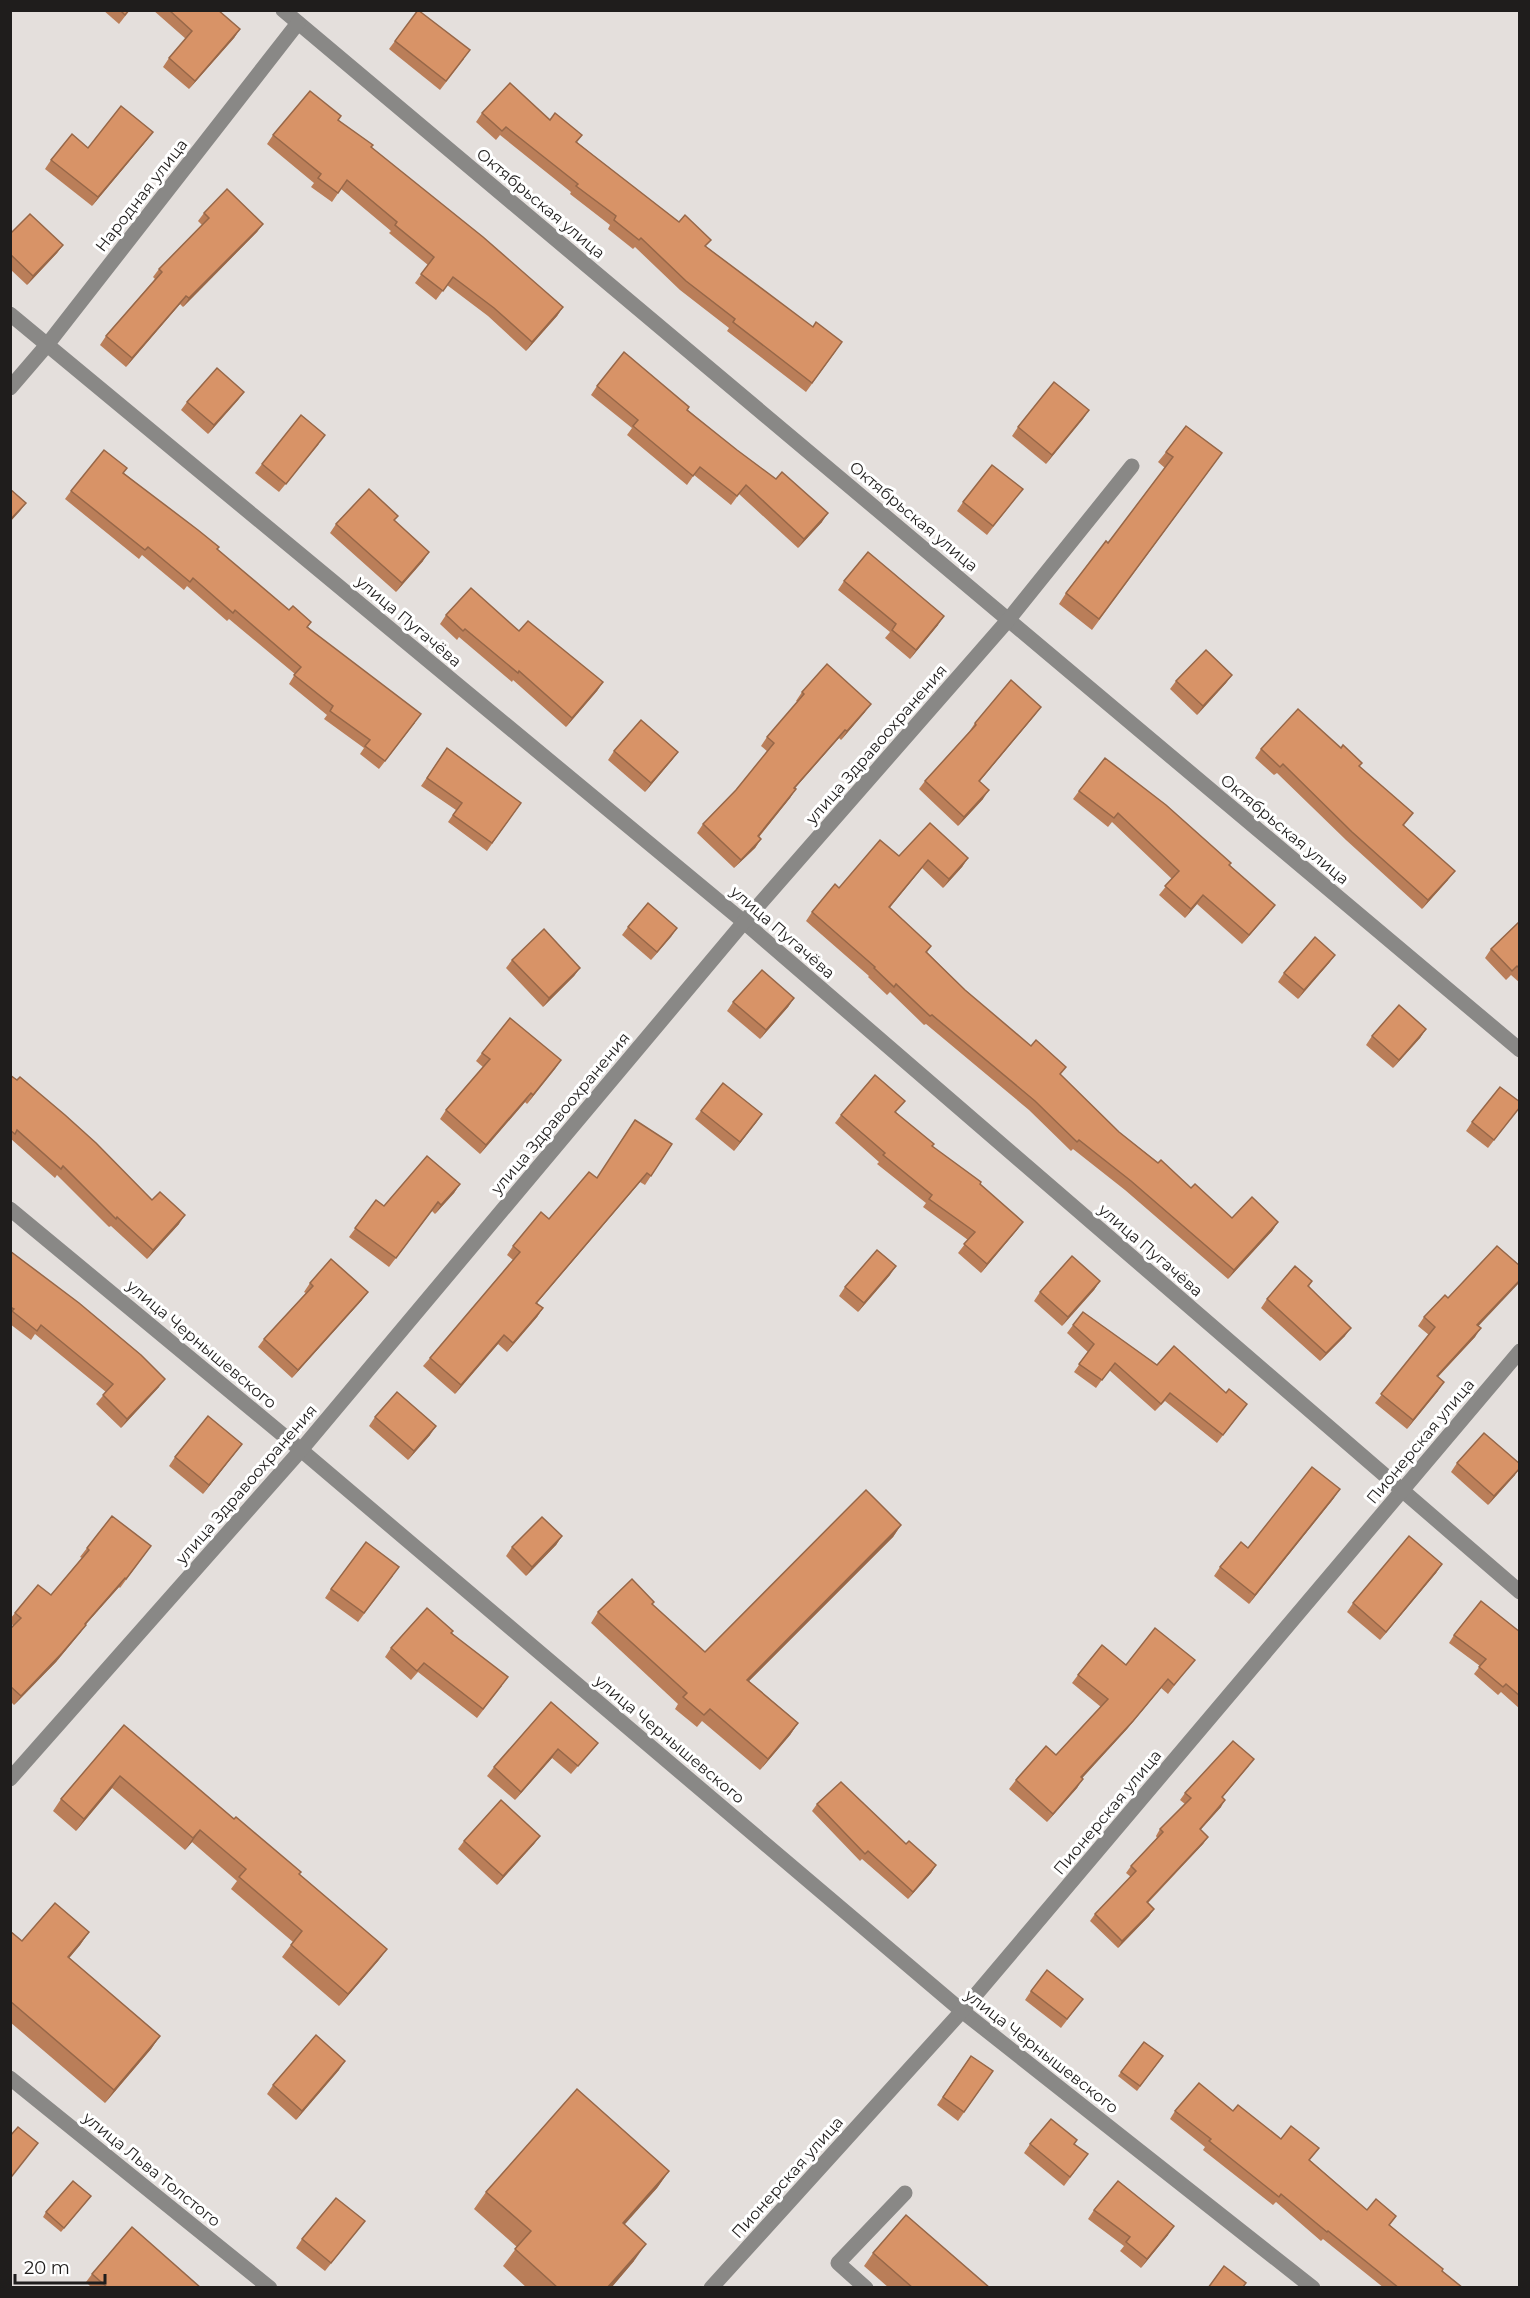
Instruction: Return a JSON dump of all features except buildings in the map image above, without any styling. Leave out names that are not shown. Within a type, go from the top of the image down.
[{"type":"street","name":"Октябрьская улица","points":[[283,10],[1520,1050]]},
{"type":"street","name":"Народная улица","points":[[10,388],[47,345],[298,23]]},
{"type":"street","name":"улица Пугачёва","points":[[10,314],[744,922],[1520,1592]]},
{"type":"street","name":"улица Здравоохранения","points":[[10,1779],[301,1450],[744,922],[1009,619],[1132,466]]},
{"type":"street","name":"улица Чернышевского","points":[[10,1209],[301,1450],[962,2011],[1313,2288]]},
{"type":"street","name":"Пионерская улица","points":[[711,2288],[962,2011],[1520,1351]]},
{"type":"street","name":"улица Льва Толстого","points":[[10,2078],[270,2288]]},
{"type":"street","points":[[866,2288],[837,2263],[905,2193]]}]
